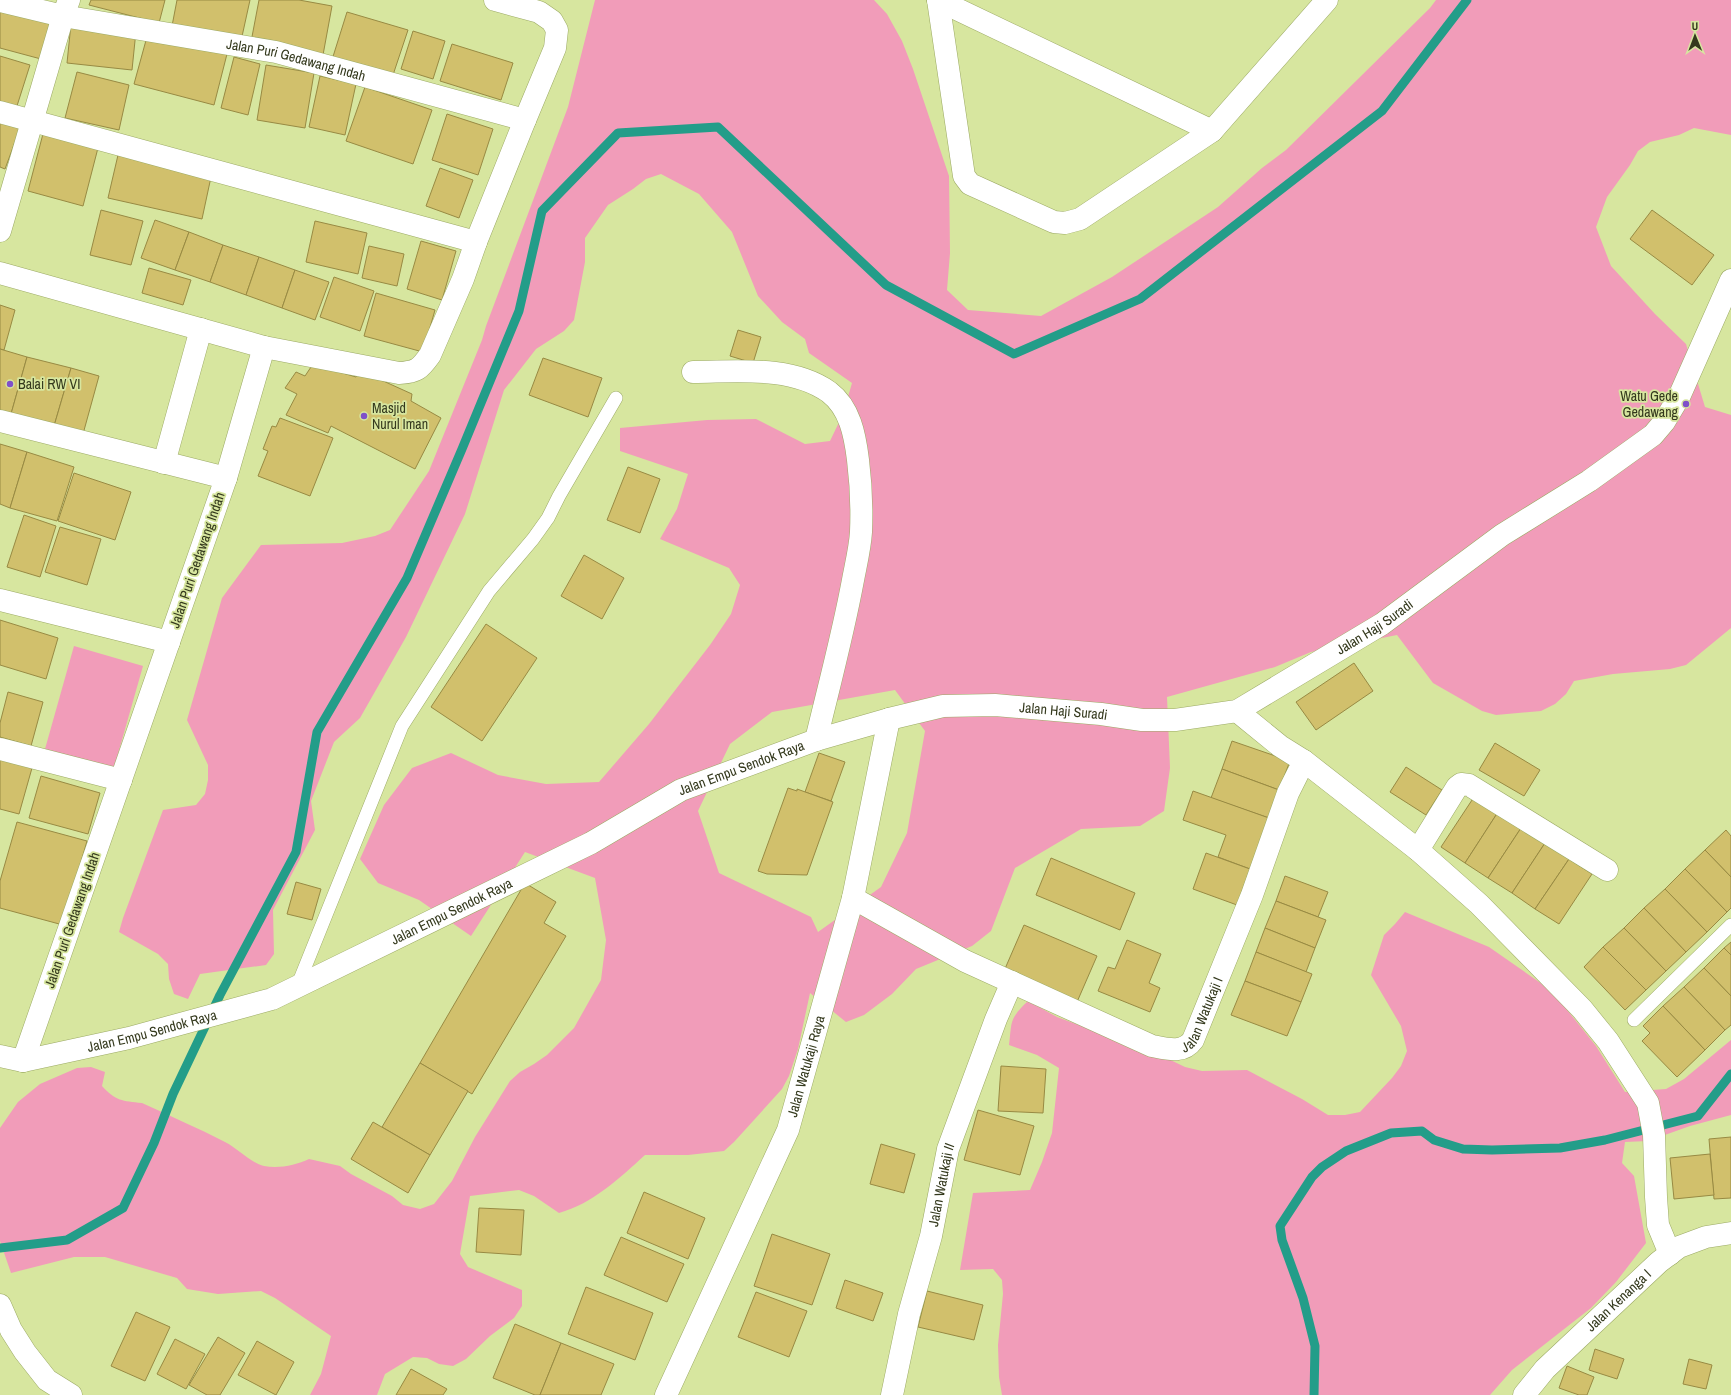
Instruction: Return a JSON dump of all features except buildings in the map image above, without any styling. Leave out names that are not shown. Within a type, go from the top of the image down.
[{"type":"street","points":[[0,273],[264,347],[399,373],[416,371],[422,366],[430,355],[463,279],[476,242],[525,120],[556,48],[557,30],[552,20],[539,12],[495,0]]},
{"type":"street","points":[[938,0],[964,176],[970,184],[1054,222],[1074,221],[1080,219],[1212,131],[1327,0]]},
{"type":"street","points":[[938,0],[1212,131]]},
{"type":"street","name":"Jalan Puri Gedawang Indah","points":[[0,1],[66,8],[276,52],[525,120]]},
{"type":"street","points":[[0,231],[66,8]]},
{"type":"street","points":[[0,112],[212,168],[476,242]]},
{"type":"street","name":"Jalan Haji Suradi","points":[[889,718],[943,706],[995,705],[1101,714],[1142,720],[1175,720],[1237,711],[1382,624],[1502,535],[1589,481],[1653,435],[1664,422],[1679,397],[1731,280]]},
{"type":"street","points":[[164,463],[200,329]]},
{"type":"street","name":"Jalan Puri Gedawang Indah","points":[[23,1061],[226,478],[264,347]]},
{"type":"street","points":[[693,372],[767,372],[800,378],[828,392],[842,405],[851,424],[856,447],[861,490],[861,534],[845,623],[816,740]]},
{"type":"street","name":"Jalan Puri Gedawang Indah","points":[[0,421],[226,478]]},
{"type":"street","name":"Jalan Puri Gedawang Indah","points":[[0,600],[169,642]]},
{"type":"street","points":[[1237,711],[1280,746],[1304,761],[1418,850],[1479,904],[1582,1009],[1608,1041],[1648,1103],[1654,1135],[1658,1225],[1670,1254]]},
{"type":"street","name":"Jalan Empu Sendok Raya","points":[[0,1056],[23,1061],[129,1038],[272,998],[591,843],[681,790],[816,740],[889,718]]},
{"type":"street","name":"Jalan Watukaji Raya","points":[[666,1395],[788,1130],[853,898],[889,718]]},
{"type":"street","points":[[0,749],[121,780]]},
{"type":"street","name":"Jalan Watukaji I","points":[[853,898],[965,961],[1152,1046],[1174,1050],[1189,1046],[1193,1040],[1252,895],[1288,793],[1304,761]]},
{"type":"street","points":[[1418,850],[1457,786],[1462,784],[1469,785],[1607,870]]},
{"type":"street","name":"Jalan Watukaji II","points":[[892,1395],[909,1314],[931,1236],[948,1149],[996,1019],[1012,982]]},
{"type":"street","name":"Jalan Kenanga I","points":[[1524,1395],[1545,1369],[1659,1262],[1679,1247],[1706,1237],[1731,1234]]},
{"type":"street","points":[[0,1305],[11,1330],[25,1352],[48,1380],[71,1395]]},
{"type":"lane","points":[[297,987],[402,726],[489,591],[533,539],[548,518],[559,496],[616,398]]},
{"type":"lane","points":[[1634,1020],[1731,925]]},
{"type":"shaded area","points":[[595,0],[874,0],[887,14],[902,41],[949,176],[950,253],[947,290],[968,310],[1041,316],[1112,277],[1218,207],[1262,168],[1286,150],[1430,8],[1436,0],[1731,0],[1731,135],[1694,128],[1679,135],[1650,142],[1638,151],[1607,197],[1596,227],[1611,266],[1655,314],[1686,344],[1705,407],[1731,415],[1731,628],[1686,665],[1670,669],[1613,674],[1574,681],[1566,694],[1555,704],[1541,711],[1496,715],[1482,711],[1433,683],[1397,635],[1311,652],[1275,667],[1167,697],[1170,768],[1164,811],[1140,826],[1081,829],[1015,868],[991,931],[972,946],[916,969],[892,994],[864,1015],[846,1022],[810,993],[798,1049],[789,1076],[782,1089],[724,1151],[688,1155],[645,1155],[616,1181],[594,1197],[571,1209],[559,1213],[534,1196],[519,1190],[470,1196],[460,1254],[468,1267],[522,1290],[522,1306],[514,1318],[490,1336],[466,1359],[453,1366],[439,1364],[427,1358],[413,1357],[385,1374],[377,1395],[310,1395],[321,1374],[331,1336],[275,1298],[261,1291],[218,1294],[187,1289],[177,1278],[105,1257],[74,1257],[11,1273],[0,1241],[0,1128],[18,1102],[40,1084],[77,1068],[91,1067],[105,1072],[102,1086],[111,1095],[124,1101],[142,1103],[194,1127],[230,1145],[259,1164],[270,1167],[281,1167],[293,1165],[309,1159],[340,1166],[351,1174],[392,1196],[403,1205],[420,1209],[434,1204],[452,1181],[475,1137],[510,1081],[520,1072],[547,1055],[574,1028],[601,980],[606,940],[595,878],[525,852],[471,936],[419,900],[378,883],[360,859],[384,805],[412,768],[451,753],[498,775],[546,784],[599,782],[649,724],[710,645],[731,614],[740,585],[729,568],[660,539],[677,509],[688,474],[620,451],[620,428],[707,420],[756,419],[805,444],[830,441],[843,414],[852,383],[809,353],[805,339],[782,322],[758,296],[732,232],[699,194],[661,174],[646,179],[608,205],[585,238],[585,262],[574,320],[564,331],[536,349],[504,390],[465,514],[406,637],[360,718],[334,742],[311,801],[315,830],[273,910],[274,954],[266,965],[200,974],[188,999],[174,994],[169,979],[168,964],[158,954],[119,932],[163,810],[196,805],[205,794],[208,780],[208,765],[187,720],[222,598],[261,545],[342,543],[375,536],[390,530],[429,471],[482,340],[568,107]],"holes":[[[895,690],[925,731],[907,833],[881,887],[818,932],[811,917],[719,873],[698,811],[730,744],[772,712]]]},
{"type":"shaded area","points":[[74,646],[143,666],[114,768],[45,749]]},
{"type":"shaded area","points":[[1405,912],[1489,947],[1552,991],[1596,1046],[1625,1092],[1666,1089],[1684,1079],[1731,1040],[1731,1115],[1690,1126],[1648,1141],[1625,1142],[1622,1163],[1634,1176],[1646,1243],[1616,1282],[1591,1308],[1512,1370],[1490,1395],[1002,1395],[999,1377],[998,1345],[1003,1294],[1002,1280],[993,1269],[960,1270],[973,1193],[1030,1190],[1052,1133],[1059,1068],[1037,1055],[1009,1045],[1011,1025],[1017,1012],[1028,1001],[1057,1017],[1160,1055],[1185,1067],[1202,1071],[1247,1070],[1302,1099],[1328,1115],[1345,1115],[1360,1112],[1392,1078],[1401,1066],[1407,1051],[1401,1026],[1371,975],[1384,935]]},
{"type":"waterway","points":[[0,1248],[67,1240],[123,1208],[154,1143],[173,1094],[220,995],[296,852],[317,732],[407,578],[519,311],[542,211],[618,133],[718,127],[886,285],[1014,354],[1140,299],[1382,111],[1467,0]]},
{"type":"waterway","points":[[1314,1395],[1315,1346],[1303,1298],[1282,1240],[1280,1226],[1312,1177],[1322,1167],[1346,1151],[1391,1133],[1422,1131],[1434,1140],[1463,1149],[1492,1150],[1560,1148],[1605,1140],[1698,1116],[1731,1074]]},
{"type":"place","name":"Balai RW VI","points":[[10,384]]},
{"type":"place","name":"Watu Gede Gedawang","points":[[1686,404]]},
{"type":"place","name":"Masjid Nurul Iman","points":[[364,416]]}]
